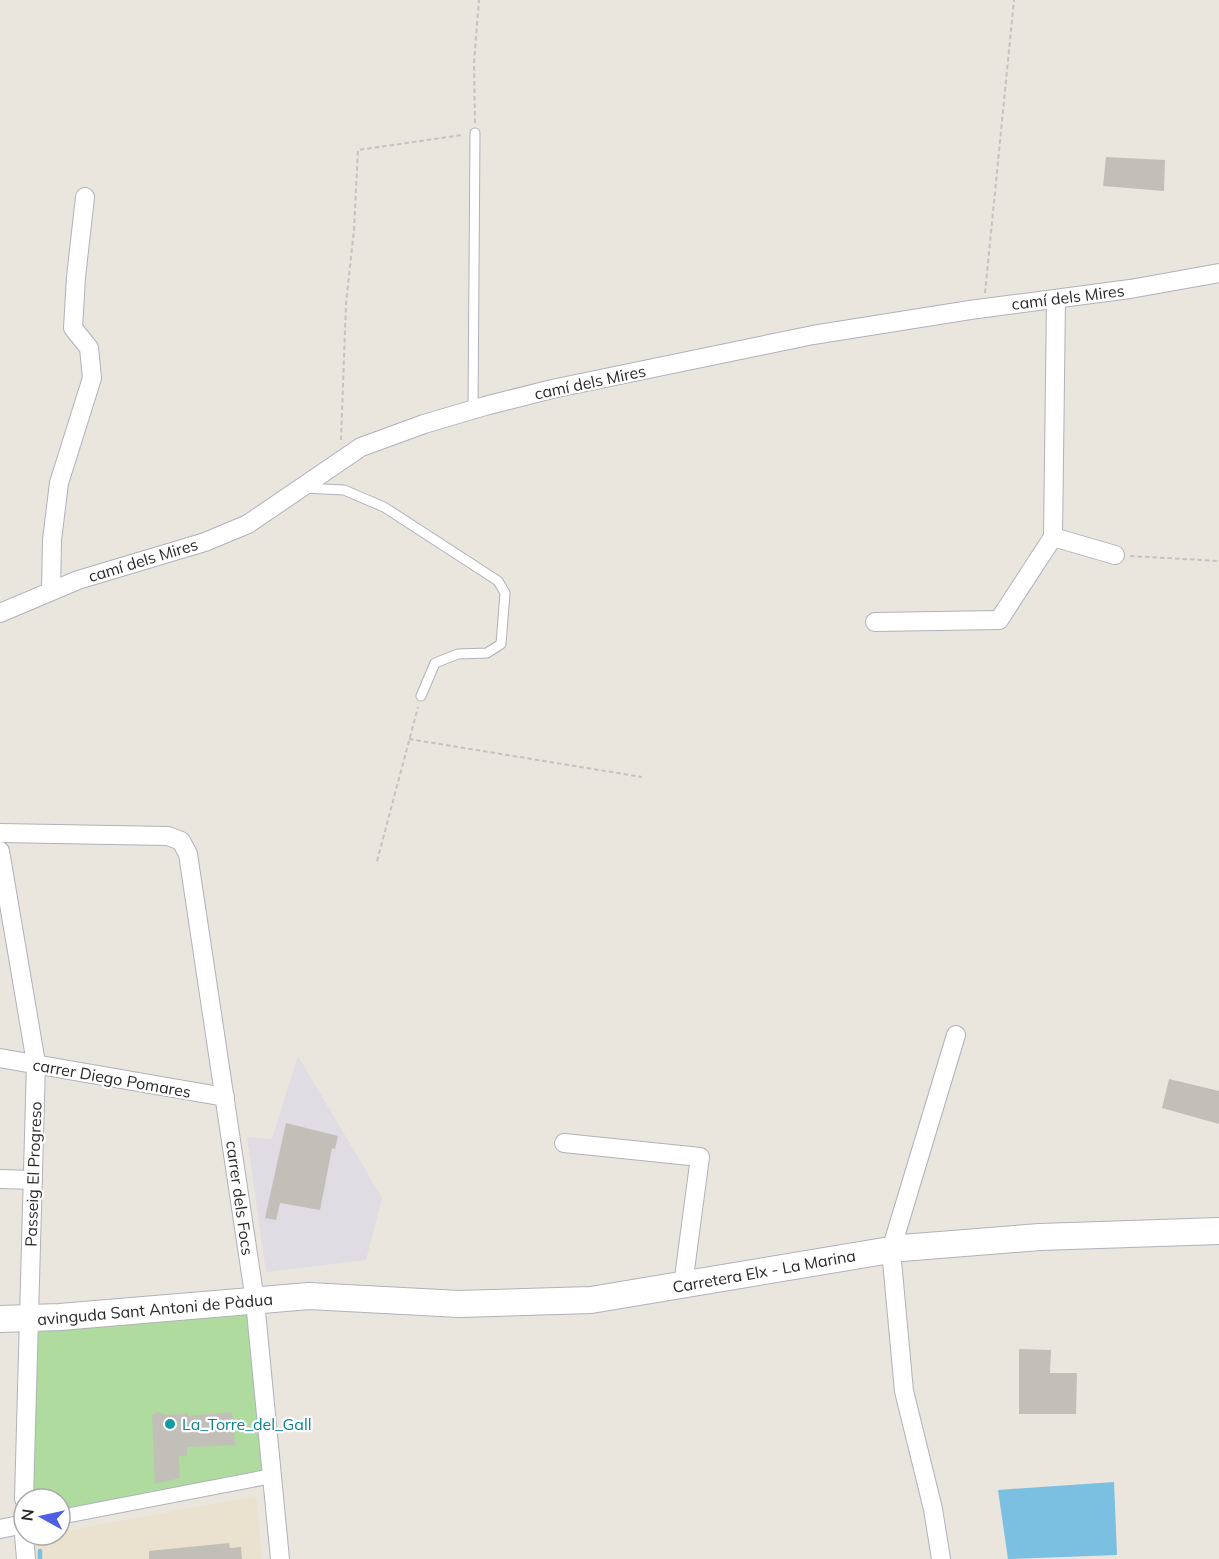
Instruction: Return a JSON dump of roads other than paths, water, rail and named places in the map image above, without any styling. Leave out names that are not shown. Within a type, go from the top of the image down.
[{"type":"main road","name":"Carretera Elx - La Marina","points":[[309,1296],[470,1304],[591,1300],[891,1250],[1040,1238],[1219,1231]]},
{"type":"main road","name":"avinguda Sant Antoni de Pàdua","points":[[0,1319],[28,1319],[309,1296]]},
{"type":"street","points":[[51,591],[52,540],[59,483],[92,378],[89,348],[73,328],[85,197]]},
{"type":"street","name":"camí dels Mires","points":[[0,613],[78,580],[205,542],[238,528],[361,447],[473,410],[552,389],[801,337],[1219,273]]},
{"type":"street","points":[[875,622],[999,620],[1053,537],[1056,299]]},
{"type":"street","points":[[1053,537],[1115,555]]},
{"type":"street","name":"carrer dels Focs","points":[[0,833],[168,836],[181,842],[188,854],[255,1301],[280,1559]]},
{"type":"street","name":"Passeig El Progreso","points":[[0,851],[36,1063],[24,1487]]},
{"type":"street","points":[[941,1559],[933,1509],[904,1391],[891,1250],[956,1035]]},
{"type":"street","name":"carrer Diego Pomares","points":[[0,1058],[225,1097]]},
{"type":"street","points":[[564,1143],[700,1157],[684,1285]]},
{"type":"street","points":[[0,1179],[33,1180]]},
{"type":"street","points":[[72,1515],[272,1476]]},
{"type":"lane","points":[[473,410],[475,133]]},
{"type":"lane","points":[[299,488],[344,490],[384,507],[498,581],[505,593],[501,644],[486,653],[458,654],[435,663],[421,696]]},
{"type":"water","points":[[1114,1482],[1117,1555],[1008,1559],[998,1490]]},
{"type":"waterway","points":[[40,1551],[40,1559]]},
{"type":"place","name":"La_Torre_del_Gall","points":[[170,1424]]}]
